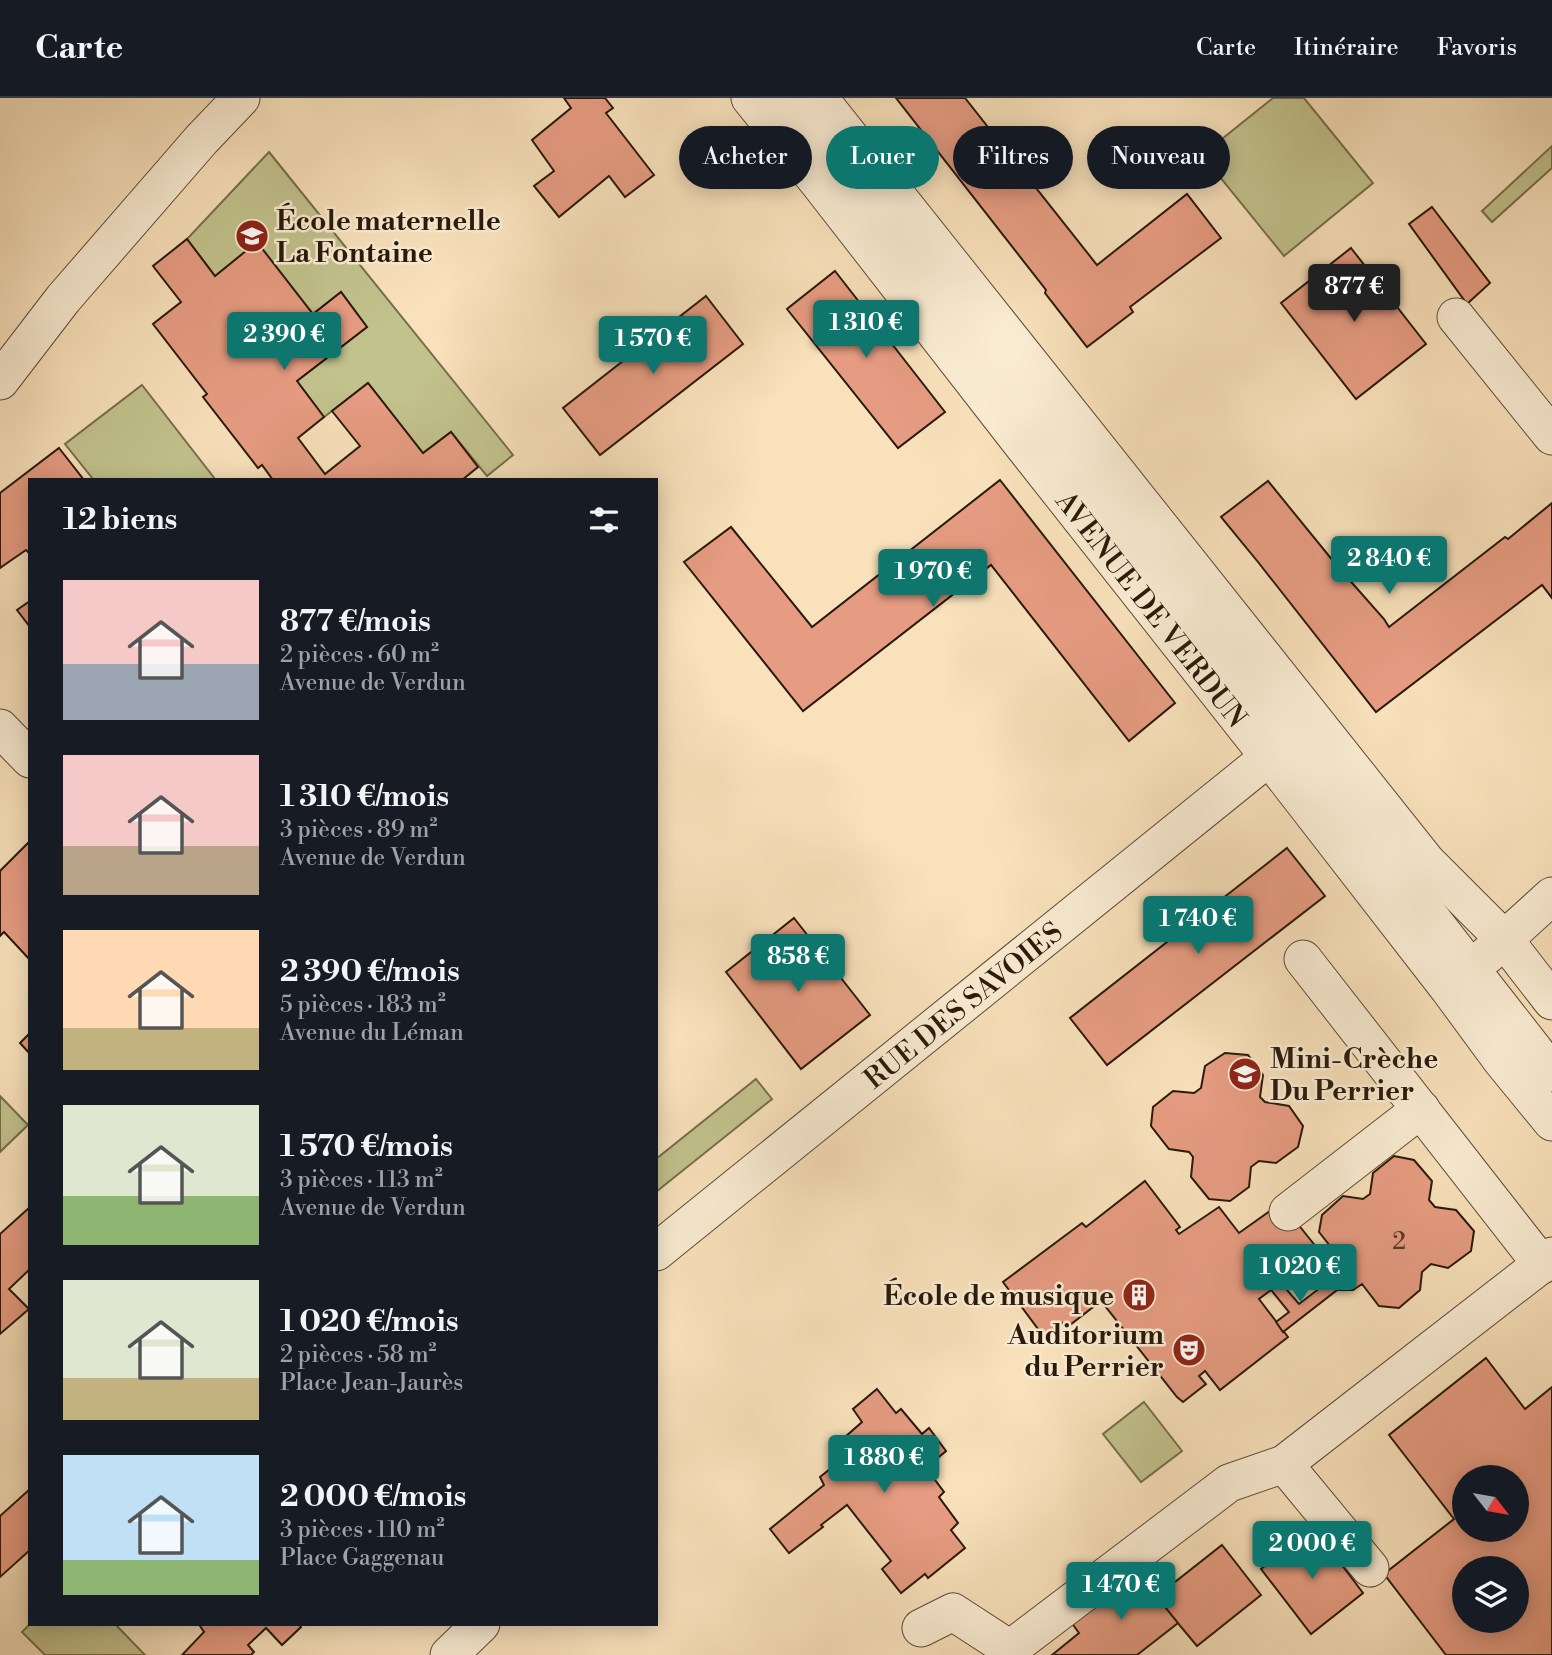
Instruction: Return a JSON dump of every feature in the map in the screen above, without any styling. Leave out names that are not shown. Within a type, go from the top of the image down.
[{"type":"street","points":[[0,381],[63,299],[201,140],[241,98]]},
{"type":"street","name":"AVENUE DE VERDUN","points":[[750,98],[1269,757],[1460,979],[1552,1073]]},
{"type":"street","name":"AVENUE DE VERDUN","points":[[786,98],[1237,670],[1460,979],[1503,1061],[1552,1122]]},
{"type":"street","name":"AVENUE DE VERDUN","points":[[819,98],[1426,861],[1504,939],[1552,1001]]},
{"type":"street","points":[[1456,317],[1552,436]]},
{"type":"street","points":[[0,728],[28,757]]},
{"type":"street","name":"RUE DES SAVOIES","points":[[658,1250],[1269,757]]},
{"type":"street","points":[[1460,979],[1552,896]]},
{"type":"street","points":[[921,1628],[953,1612],[1010,1649],[1228,1483],[1284,1464],[1547,1260],[1421,1109],[1303,960]]},
{"type":"street","points":[[1288,1212],[1421,1109]]},
{"type":"street","points":[[1284,1464],[1370,1568]]},
{"type":"street","points":[[449,1655],[479,1626]]},
{"type":"green space","points":[[1273,98],[1304,98],[1373,183],[1284,256],[1230,189],[1230,133]]},
{"type":"green space","points":[[1552,146],[1552,168],[1492,222],[1482,211]]},
{"type":"green space","points":[[269,152],[513,455],[487,476],[451,432],[423,453],[368,384],[324,417],[297,381],[367,327],[341,292],[313,314],[215,276],[187,239]]},
{"type":"green space","points":[[142,385],[214,478],[92,478],[65,444]]},
{"type":"green space","points":[[756,1079],[772,1099],[658,1190],[658,1157]]},
{"type":"green space","points":[[0,1096],[28,1125],[0,1152]]},
{"type":"green space","points":[[1144,1402],[1182,1451],[1141,1482],[1103,1434]]},
{"type":"green space","points":[[28,1626],[117,1626],[145,1655],[45,1655],[22,1632]]},
{"type":"building","points":[[564,98],[605,98],[613,108],[606,113],[654,175],[625,197],[609,176],[559,217],[534,186],[554,171],[532,140],[571,108]]},
{"type":"building","points":[[896,98],[965,98],[987,126],[953,126],[953,171],[939,153],[939,126],[918,126]]},
{"type":"building","points":[[967,189],[1037,189],[1097,265],[1187,194],[1221,238],[1130,307],[1133,312],[1087,347],[1045,293],[1046,290]]},
{"type":"building","points":[[1432,207],[1490,283],[1467,304],[1409,224]]},
{"type":"building","points":[[187,239],[215,276],[257,242],[313,314],[341,292],[367,327],[297,381],[324,417],[298,438],[325,474],[360,446],[332,411],[368,383],[423,453],[451,432],[478,467],[464,478],[272,478],[262,465],[258,468],[203,397],[207,394],[153,324],[181,302],[153,266]]},
{"type":"building","points":[[1351,248],[1426,344],[1356,399],[1281,303]]},
{"type":"building","points":[[835,271],[945,412],[898,448],[787,309]]},
{"type":"building","points":[[706,296],[743,344],[600,455],[563,408]]},
{"type":"building","points":[[59,448],[82,478],[28,478],[28,552],[26,550],[0,568],[0,493]]},
{"type":"building","points":[[1000,480],[1175,703],[1129,741],[991,565],[803,711],[684,562],[731,527],[812,627]]},
{"type":"building","points":[[1268,481],[1389,627],[1552,503],[1552,598],[1542,585],[1376,712],[1221,517]]},
{"type":"building","points":[[28,602],[28,624],[17,610]]},
{"type":"building","points":[[28,843],[28,958],[4,932],[0,936],[0,871]]},
{"type":"building","points":[[1287,848],[1325,896],[1107,1065],[1070,1018]]},
{"type":"building","points":[[794,918],[870,1015],[801,1069],[726,972]]},
{"type":"building","points":[[28,1035],[28,1052],[20,1043]]},
{"type":"building","points":[[1225,1053],[1248,1055],[1263,1075],[1260,1097],[1265,1102],[1289,1106],[1303,1126],[1298,1147],[1276,1163],[1259,1161],[1251,1167],[1249,1187],[1230,1201],[1209,1199],[1191,1177],[1193,1157],[1189,1152],[1169,1149],[1151,1126],[1153,1107],[1173,1091],[1194,1093],[1201,1088],[1205,1066]]},
{"type":"building","points":[[1394,1156],[1414,1160],[1432,1181],[1429,1200],[1435,1207],[1456,1210],[1474,1231],[1471,1251],[1448,1268],[1431,1264],[1422,1272],[1420,1290],[1399,1308],[1379,1306],[1362,1284],[1353,1290],[1337,1290],[1329,1281],[1329,1263],[1338,1256],[1319,1232],[1322,1215],[1343,1196],[1363,1199],[1370,1194],[1373,1173]]},
{"type":"building","name":"École de musique","points":[[1145,1181],[1180,1227],[1176,1230],[1179,1234],[1219,1207],[1239,1233],[1281,1203],[1321,1253],[1259,1299],[1288,1337],[1220,1390],[1205,1371],[1199,1376],[1206,1384],[1183,1402],[1101,1301],[1066,1328],[1062,1323],[1044,1337],[1003,1282],[1082,1223],[1086,1227]]},
{"type":"building","points":[[28,1209],[28,1271],[9,1289],[28,1310],[0,1334],[0,1234]]},
{"type":"building","points":[[1329,1281],[1337,1290],[1283,1332],[1276,1322],[1289,1312],[1271,1290],[1281,1283],[1299,1304]]},
{"type":"building","points":[[1486,1358],[1525,1409],[1552,1387],[1552,1655],[1446,1655],[1384,1574],[1452,1521],[1452,1542],[1530,1542],[1530,1465],[1452,1465],[1452,1516],[1389,1435]]},
{"type":"building","points":[[877,1389],[896,1413],[901,1409],[922,1434],[929,1428],[946,1451],[926,1468],[944,1492],[939,1497],[958,1523],[951,1530],[965,1548],[928,1578],[925,1574],[901,1593],[882,1569],[891,1561],[847,1505],[789,1553],[770,1529],[824,1485],[820,1477],[845,1457],[836,1445],[862,1422],[853,1409]]},
{"type":"building","points":[[28,1491],[28,1552],[0,1577],[0,1516]]},
{"type":"building","points":[[1314,1528],[1363,1593],[1311,1634],[1261,1569]]},
{"type":"building","points":[[1222,1545],[1261,1595],[1197,1646],[1156,1597]]},
{"type":"building","points":[[1136,1571],[1178,1623],[1137,1655],[1052,1655],[1079,1633],[1071,1622]]},
{"type":"building","points":[[200,1626],[301,1627],[282,1645],[266,1628],[248,1645],[254,1652],[251,1655],[182,1655],[204,1632]]},
{"type":"place","name":"École maternelle La Fontaine","points":[[252,236]]},
{"type":"place","name":"Mini-Crèche Du Perrier","points":[[1245,1074]]},
{"type":"place","name":"École de musique","points":[[1139,1295]]},
{"type":"place","name":"Auditorium du Perrier","points":[[1189,1350]]}]
